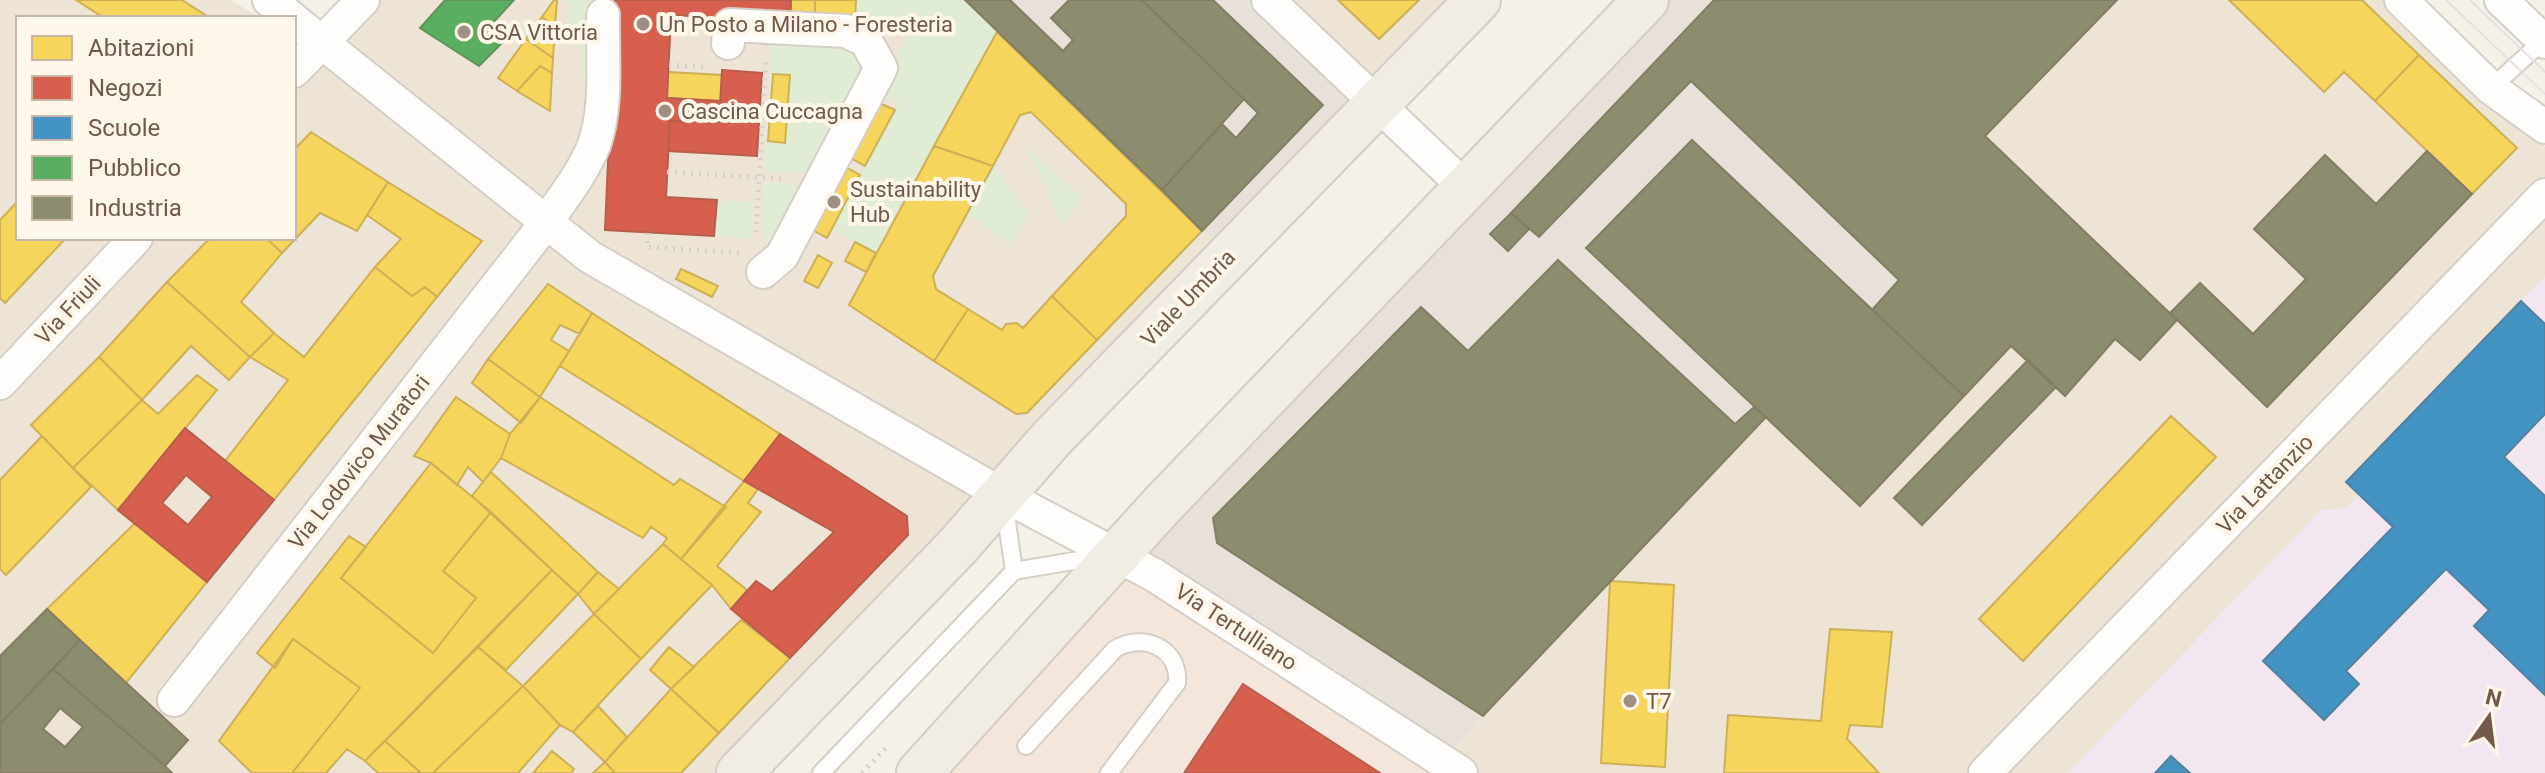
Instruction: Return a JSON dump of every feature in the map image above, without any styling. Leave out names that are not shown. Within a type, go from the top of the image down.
[{"type":"main road","name":"Viale Umbria","points":[[739,773],[1003,495],[1052,438],[1478,0]]},
{"type":"main road","points":[[926,771],[1116,554],[1646,0]]},
{"type":"street","points":[[269,0],[289,16]]},
{"type":"street","points":[[296,69],[363,0]]},
{"type":"street","points":[[1268,0],[1465,187]]},
{"type":"street","points":[[2501,0],[2544,41]]},
{"type":"street","points":[[2405,1],[2491,88],[2545,127]]},
{"type":"street","name":"Via Lodovico Muratori","points":[[174,700],[545,224],[583,167],[597,134],[603,15]]},
{"type":"street","points":[[296,21],[545,224],[618,275],[1003,495]]},
{"type":"street","points":[[718,48],[730,25],[846,31],[888,54],[782,256],[759,263]]},
{"type":"street","name":"Via Lattanzio","points":[[1985,773],[2545,195]]},
{"type":"street","name":"Via Friuli","points":[[0,383],[134,240]]},
{"type":"street","name":"Via Tertulliano","points":[[1003,495],[1175,587],[1461,773]]},
{"type":"lane","points":[[2491,88],[2544,41]]},
{"type":"lane","points":[[1003,495],[1014,571]]},
{"type":"lane","points":[[821,773],[1014,571],[1116,554]]},
{"type":"lane","points":[[1026,746],[1115,649],[1125,642],[1150,643],[1171,656],[1177,665],[1177,683],[1109,773]]},
{"type":"path","points":[[756,238],[767,47]]},
{"type":"path","points":[[669,65],[707,67],[718,48]]},
{"type":"path","points":[[667,172],[821,181]]},
{"type":"path","points":[[648,233],[647,247],[759,263]]},
{"type":"shaded area","points":[[0,0],[231,0],[257,16],[16,16],[16,240],[296,240],[296,45],[586,265],[989,497],[723,773],[0,773]]},
{"type":"shaded area","points":[[366,0],[964,0],[1227,254],[1003,489],[596,257],[326,42]]},
{"type":"shaded area","points":[[964,0],[1264,0],[1372,104],[1227,254]]},
{"type":"shaded area","points":[[1274,0],[1474,0],[1376,101]]},
{"type":"shaded area","points":[[1651,0],[2029,0],[2075,44],[1985,136],[2177,320],[2140,360],[2115,339],[2065,396],[2011,347],[1860,506],[1766,417],[1446,755],[1123,551]]},
{"type":"shaded area","points":[[2028,0],[2395,0],[2545,147],[2545,189],[1980,773],[1474,773],[1446,755],[1766,417],[1860,506],[2011,346],[2028,360],[2115,339],[2170,313],[1985,136]]},
{"type":"shaded area","points":[[2545,203],[2545,773],[1996,773]]},
{"type":"shaded area","points":[[2545,276],[2545,773],[2068,773],[2321,510],[2346,508],[2359,495],[2346,482]]},
{"type":"shaded area","points":[[1118,560],[1450,773],[927,773]]},
{"type":"green space","points":[[563,0],[592,0],[589,82],[581,76],[582,49],[567,39],[569,6]]},
{"type":"green space","points":[[856,0],[965,0],[997,32],[876,253],[831,229],[899,103],[879,94],[909,34],[855,19]]},
{"type":"green space","points":[[772,36],[844,41],[868,63],[816,175],[764,171]]},
{"type":"green space","points":[[1027,147],[1082,198],[1062,225]]},
{"type":"green space","points":[[993,166],[1030,215],[1009,245],[968,213]]},
{"type":"green space","points":[[764,181],[812,186],[783,239],[763,238]]},
{"type":"green space","points":[[717,200],[754,203],[752,239],[714,236]]},
{"type":"building: Abitazioni","points":[[76,0],[182,0],[207,16],[101,16]]},
{"type":"building: Abitazioni","points":[[557,0],[555,27],[542,17]]},
{"type":"building: Abitazioni","points":[[791,0],[815,0],[815,21],[790,21]]},
{"type":"building: Abitazioni","points":[[815,0],[856,0],[855,19],[815,17]]},
{"type":"building: Abitazioni","points":[[1338,0],[1419,0],[1379,39]]},
{"type":"building: Abitazioni","points":[[2229,0],[2362,0],[2419,55],[2375,101],[2344,72],[2324,92]]},
{"type":"building: Abitazioni","points":[[542,17],[555,27],[553,58],[526,39]]},
{"type":"building: Abitazioni","points":[[997,32],[1202,231],[1097,340],[1052,296],[1126,216],[1126,204],[1031,112],[1020,115],[993,166],[934,146]]},
{"type":"building: Abitazioni","points":[[526,39],[553,58],[552,73],[540,66],[517,91],[498,78]]},
{"type":"building: Abitazioni","points":[[2419,55],[2517,148],[2472,194],[2375,101]]},
{"type":"building: Abitazioni","points":[[540,66],[552,73],[550,111],[517,91]]},
{"type":"building: Abitazioni","points":[[668,72],[722,75],[721,101],[667,98]]},
{"type":"building: Abitazioni","points":[[773,74],[790,75],[785,143],[768,141]]},
{"type":"building: Abitazioni","points":[[875,101],[895,110],[865,166],[847,156]]},
{"type":"building: Abitazioni","points":[[311,132],[388,182],[357,231],[320,213],[296,238],[296,148]]},
{"type":"building: Abitazioni","points":[[934,146],[993,166],[933,276],[936,289],[968,309],[934,361],[849,305]]},
{"type":"building: Abitazioni","name":"Sustainability Hub","points":[[842,165],[860,175],[827,238],[809,228]]},
{"type":"building: Abitazioni","points":[[388,182],[482,241],[437,297],[425,287],[412,296],[375,267],[401,239],[367,215]]},
{"type":"building: Abitazioni","points":[[16,203],[16,240],[64,240],[5,303],[0,298],[0,220]]},
{"type":"building: Abitazioni","points":[[208,240],[268,240],[282,253],[241,302],[274,333],[250,357],[167,282]]},
{"type":"building: Abitazioni","points":[[268,240],[294,240],[282,253]]},
{"type":"building: Abitazioni","points":[[855,242],[876,253],[866,272],[845,261]]},
{"type":"building: Abitazioni","points":[[818,255],[832,263],[818,288],[804,281]]},
{"type":"building: Abitazioni","points":[[375,267],[412,296],[425,287],[437,297],[274,500],[225,461],[288,380],[250,357],[274,333],[304,357]]},
{"type":"building: Abitazioni","points":[[681,269],[718,286],[712,297],[676,279]]},
{"type":"building: Abitazioni","points":[[167,282],[250,357],[229,380],[191,346],[142,400],[99,357]]},
{"type":"building: Abitazioni","points":[[548,284],[592,313],[580,334],[560,325],[551,340],[569,351],[540,397],[488,359]]},
{"type":"building: Abitazioni","points":[[1052,296],[1097,340],[1027,413],[1016,414],[934,361],[968,309],[1002,330],[1006,324],[1017,323],[1023,328]]},
{"type":"building: Abitazioni","points":[[592,313],[780,434],[744,481],[560,366]]},
{"type":"building: Abitazioni","points":[[99,357],[142,400],[73,468],[31,425]]},
{"type":"building: Abitazioni","points":[[488,359],[540,397],[521,423],[472,383]]},
{"type":"building: Abitazioni","points":[[197,375],[217,390],[118,510],[73,468],[142,400],[158,414]]},
{"type":"building: Abitazioni","points":[[456,397],[510,434],[501,458],[483,482],[468,467],[457,485],[431,463],[414,456]]},
{"type":"building: Abitazioni","points":[[540,397],[674,485],[680,479],[726,507],[681,559],[663,544],[667,538],[651,527],[643,538],[501,458],[510,434]]},
{"type":"building: Abitazioni","points":[[2171,416],[2216,457],[2023,661],[1979,619]]},
{"type":"building: Abitazioni","points":[[42,436],[91,487],[6,575],[0,569],[0,480]]},
{"type":"building: Abitazioni","points":[[431,463],[491,512],[443,571],[476,598],[433,653],[341,578]]},
{"type":"building: Abitazioni","points":[[491,472],[598,572],[578,594],[472,496]]},
{"type":"building: Abitazioni","points":[[744,481],[758,489],[748,503],[761,512],[717,566],[747,590],[731,609],[712,585],[681,559]]},
{"type":"building: Abitazioni","points":[[491,512],[552,570],[365,761],[347,749],[326,773],[292,773],[360,688],[293,639],[275,668],[257,653],[349,536],[366,547],[341,578],[433,653],[476,598],[443,571]]},
{"type":"building: Abitazioni","points":[[135,523],[207,582],[126,683],[47,609]]},
{"type":"building: Abitazioni","points":[[663,544],[712,585],[641,659],[594,614]]},
{"type":"building: Abitazioni","points":[[552,570],[578,594],[506,670],[478,647]]},
{"type":"building: Abitazioni","points":[[598,572],[619,589],[594,614],[578,594]]},
{"type":"building: Abitazioni","points":[[1610,581],[1674,585],[1665,767],[1601,763]]},
{"type":"building: Abitazioni","points":[[594,614],[641,659],[573,732],[560,725],[523,686]]},
{"type":"building: Abitazioni","points":[[741,620],[790,658],[719,733],[671,689]]},
{"type":"building: Abitazioni","points":[[1830,629],[1892,632],[1882,727],[1850,725],[1847,739],[1879,773],[1724,773],[1728,715],[1821,721]]},
{"type":"building: Abitazioni","points":[[293,639],[360,688],[292,773],[252,773],[219,741]]},
{"type":"building: Abitazioni","points":[[478,647],[523,686],[433,773],[421,773],[385,741]]},
{"type":"building: Abitazioni","points":[[669,647],[694,667],[671,689],[650,670]]},
{"type":"building: Abitazioni","points":[[523,686],[560,725],[518,773],[433,773]]},
{"type":"building: Abitazioni","points":[[671,689],[719,733],[681,773],[615,773],[605,762]]},
{"type":"building: Abitazioni","points":[[598,706],[627,737],[605,762],[573,732]]},
{"type":"building: Abitazioni","points":[[385,741],[421,773],[378,773],[365,761]]},
{"type":"building: Abitazioni","points":[[552,751],[574,769],[571,773],[533,773]]},
{"type":"building: Abitazioni","points":[[605,762],[615,773],[593,773]]},
{"type":"building: Negozi","name":"Cascina Cuccagna","points":[[615,0],[791,0],[790,21],[671,15],[667,98],[721,101],[719,123],[670,121],[666,197],[717,200],[714,236],[605,230]]},
{"type":"building: Negozi","points":[[722,70],[762,73],[757,156],[668,151],[670,121],[719,123]]},
{"type":"building: Negozi","points":[[185,428],[274,500],[207,582],[118,510]],"holes":[[[186,475],[212,497],[188,525],[162,503]]]},
{"type":"building: Negozi","points":[[780,434],[907,516],[908,535],[790,658],[731,609],[756,581],[772,592],[834,532],[744,481]]},
{"type":"building: Negozi","points":[[1243,684],[1380,773],[1184,773]]},
{"type":"building: Scuole","points":[[2521,301],[2545,324],[2545,414],[2504,457],[2545,496],[2545,695],[2474,626],[2489,610],[2446,569],[2346,671],[2359,684],[2324,720],[2263,661],[2393,527],[2346,482]]},
{"type":"building: Scuole","points":[[2171,756],[2190,773],[2155,773]]},
{"type":"building: Pubblico","name":"CSA Vittoria","points":[[445,0],[514,0],[491,25],[508,37],[479,66],[420,28]]},
{"type":"building: Industria","points":[[965,0],[1010,0],[1063,51],[1073,40],[1051,18],[1069,0],[1142,0],[1244,99],[1162,190]]},
{"type":"building: Industria","points":[[1142,0],[1213,0],[1323,105],[1202,231],[1162,190],[1222,124],[1236,138],[1258,113]]},
{"type":"building: Industria","points":[[1714,0],[2117,0],[1985,136],[2177,320],[2140,360],[2115,339],[2065,396],[2011,346],[1964,396],[1872,310],[1899,280],[1691,81],[1539,237],[1511,213]]},
{"type":"building: Industria","points":[[1692,140],[1964,396],[1860,506],[1586,248]]},
{"type":"building: Industria","points":[[2427,151],[2472,194],[2267,407],[2170,313],[2200,283],[2253,334],[2306,279],[2254,229],[2325,155],[2376,204]]},
{"type":"building: Industria","points":[[1511,213],[1529,229],[1508,251],[1490,234]]},
{"type":"building: Industria","points":[[1558,260],[1735,424],[1754,407],[1766,417],[1483,716],[1217,543],[1213,518],[1421,307],[1468,351]]},
{"type":"building: Industria","points":[[2028,360],[2056,387],[1922,525],[1894,498]]},
{"type":"building: Industria","points":[[47,609],[80,640],[0,724],[0,656]]},
{"type":"building: Industria","points":[[80,640],[188,740],[165,766],[53,669]]},
{"type":"building: Industria","points":[[53,669],[172,773],[0,773],[0,724]],"holes":[[[60,708],[83,727],[65,747],[43,729]]]},
{"type":"tram line","points":[[2446,0],[2545,94]]},
{"type":"tram line","points":[[2470,0],[2545,72]]},
{"type":"place","name":"Un Posto a Milano - Foresteria","points":[[643,24]]},
{"type":"place","name":"CSA Vittoria","points":[[464,32]]},
{"type":"place","name":"Cascina Cuccagna","points":[[665,111]]},
{"type":"place","name":"Sustainability Hub","points":[[834,202]]},
{"type":"place","name":"T7","points":[[1630,701]]}]
